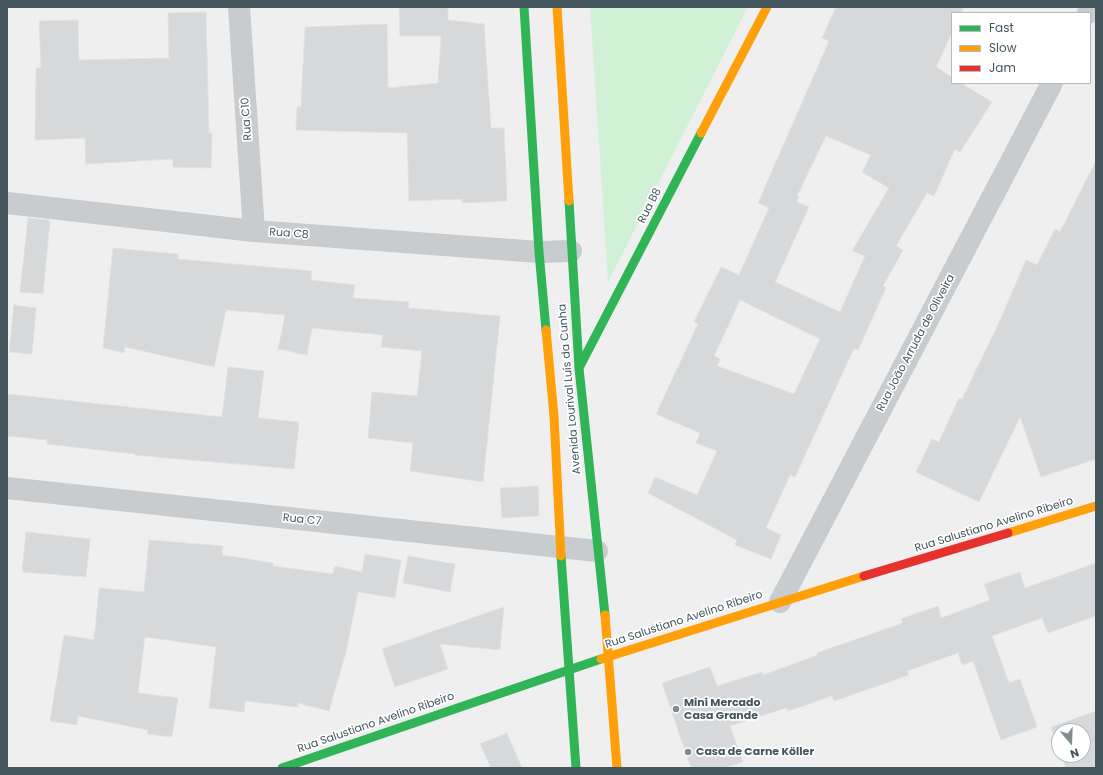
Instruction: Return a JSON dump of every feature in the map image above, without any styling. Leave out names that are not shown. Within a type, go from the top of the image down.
[{"type":"street","name":"Rua C10","points":[[239,7],[254,231]]},
{"type":"street","name":"Avenida Lourival Luís da Cunha","points":[[524,7],[539,252],[554,416],[560,547],[576,768]]},
{"type":"street","name":"Avenida Lourival Luís da Cunha","points":[[557,7],[579,368],[596,551],[609,657],[617,768]]},
{"type":"street","name":"Rua B8","points":[[572,382],[767,7]]},
{"type":"street","name":"Rua João Arruda de Oliveira","points":[[780,602],[1051,84]]},
{"type":"street","name":"Rua C8","points":[[7,203],[254,231],[539,252],[571,251]]},
{"type":"street","points":[[554,416],[561,402]]},
{"type":"street","name":"Rua C7","points":[[7,488],[596,551]]},
{"type":"street","name":"Rua Salustiano Avelino Ribeiro","points":[[282,768],[570,669],[780,602],[1096,506]]},
{"type":"green space","points":[[590,7],[748,7],[608,282]]},
{"type":"building","points":[[399,7],[448,7],[448,20],[484,24],[491,128],[504,128],[507,201],[462,203],[462,199],[409,201],[407,133],[296,130],[297,107],[301,107],[305,27],[387,24],[388,88],[438,83],[441,36],[400,36]]},
{"type":"building","points":[[836,7],[964,7],[962,12],[951,12],[951,35],[936,67],[951,76],[951,84],[963,84],[992,102],[960,152],[955,149],[934,196],[927,193],[896,246],[903,250],[883,286],[886,288],[858,350],[854,348],[795,477],[790,475],[766,528],[781,535],[771,559],[735,545],[737,540],[648,493],[655,477],[697,495],[717,451],[696,443],[700,433],[656,414],[698,324],[694,322],[721,267],[739,275],[769,208],[758,203],[829,41],[822,38]],"holes":[[[826,136],[871,155],[862,172],[889,188],[852,251],[865,256],[840,312],[775,282],[809,207],[797,202],[799,197],[797,196]],[[740,300],[820,339],[794,394],[717,366],[720,359],[714,356]]]},
{"type":"building","points":[[206,12],[209,133],[212,133],[211,168],[173,167],[173,159],[86,164],[85,138],[35,140],[36,68],[41,68],[39,21],[78,20],[79,60],[169,58],[168,13]]},
{"type":"building","points":[[1096,161],[1096,459],[1041,477],[1020,417],[979,502],[916,472],[932,439],[939,442],[959,398],[962,399],[998,325],[1026,260],[1037,265],[1055,229],[1060,232]]},
{"type":"building","points":[[28,218],[50,220],[43,294],[20,292]]},
{"type":"building","points":[[113,248],[178,254],[178,259],[312,271],[311,280],[355,285],[353,298],[409,302],[408,308],[500,316],[483,482],[410,471],[413,443],[368,438],[372,392],[417,396],[422,351],[381,347],[383,335],[312,328],[307,355],[278,349],[285,315],[226,310],[214,367],[125,347],[124,353],[103,348]]},
{"type":"building","points":[[14,305],[36,308],[32,354],[9,352]]},
{"type":"building","points":[[228,367],[264,371],[258,418],[299,422],[294,469],[134,455],[135,454],[47,444],[47,440],[7,436],[7,394],[222,417]]},
{"type":"building","points":[[538,486],[539,516],[502,518],[500,488]]},
{"type":"building","points":[[26,532],[90,539],[86,577],[22,572]]},
{"type":"building","points":[[149,540],[223,546],[222,555],[273,563],[273,566],[333,574],[335,566],[362,572],[365,554],[401,560],[395,598],[358,592],[346,652],[329,711],[298,703],[298,707],[245,701],[244,712],[209,708],[216,647],[145,637],[138,693],[178,698],[172,737],[147,734],[148,730],[78,716],[77,725],[50,721],[64,635],[94,640],[99,588],[144,592]]},
{"type":"building","points":[[408,556],[455,564],[450,592],[403,583]]},
{"type":"building","points":[[1096,563],[1096,616],[1048,633],[1042,618],[992,636],[1009,683],[1020,679],[1037,727],[1001,740],[973,661],[962,665],[958,653],[907,671],[909,675],[834,701],[832,696],[788,711],[786,708],[730,726],[743,762],[724,768],[691,768],[662,683],[710,667],[717,686],[762,672],[763,675],[818,655],[817,653],[903,623],[901,619],[938,606],[941,618],[990,600],[984,584],[1020,572],[1025,588]]},
{"type":"building","points":[[504,607],[500,650],[440,644],[448,669],[395,687],[382,649]]},
{"type":"building","points":[[1096,711],[1096,768],[1066,768],[1064,763],[1091,763],[1091,723],[1062,723]]},
{"type":"building","points":[[507,733],[522,768],[491,768],[480,744]]},
{"type":"traffic: fast","points":[[524,7],[539,252],[546,330]]},
{"type":"traffic: fast","points":[[579,368],[701,133]]},
{"type":"traffic: fast","points":[[569,201],[579,368],[605,615]]},
{"type":"traffic: fast","points":[[561,556],[576,768]]},
{"type":"traffic: fast","points":[[282,768],[601,659]]},
{"type":"traffic: slow","points":[[557,7],[569,201]]},
{"type":"traffic: slow","points":[[701,133],[767,7]]},
{"type":"traffic: slow","points":[[546,330],[554,416],[561,556]]},
{"type":"traffic: slow","points":[[1008,533],[1096,506]]},
{"type":"traffic: slow","points":[[601,659],[864,576]]},
{"type":"traffic: slow","points":[[605,615],[617,768]]},
{"type":"traffic: jam","points":[[864,576],[1008,533]]},
{"type":"place","name":"Mini Mercado Casa Grande","points":[[676,709]]},
{"type":"place","name":"Casa de Carne Köller","points":[[688,752]]}]
